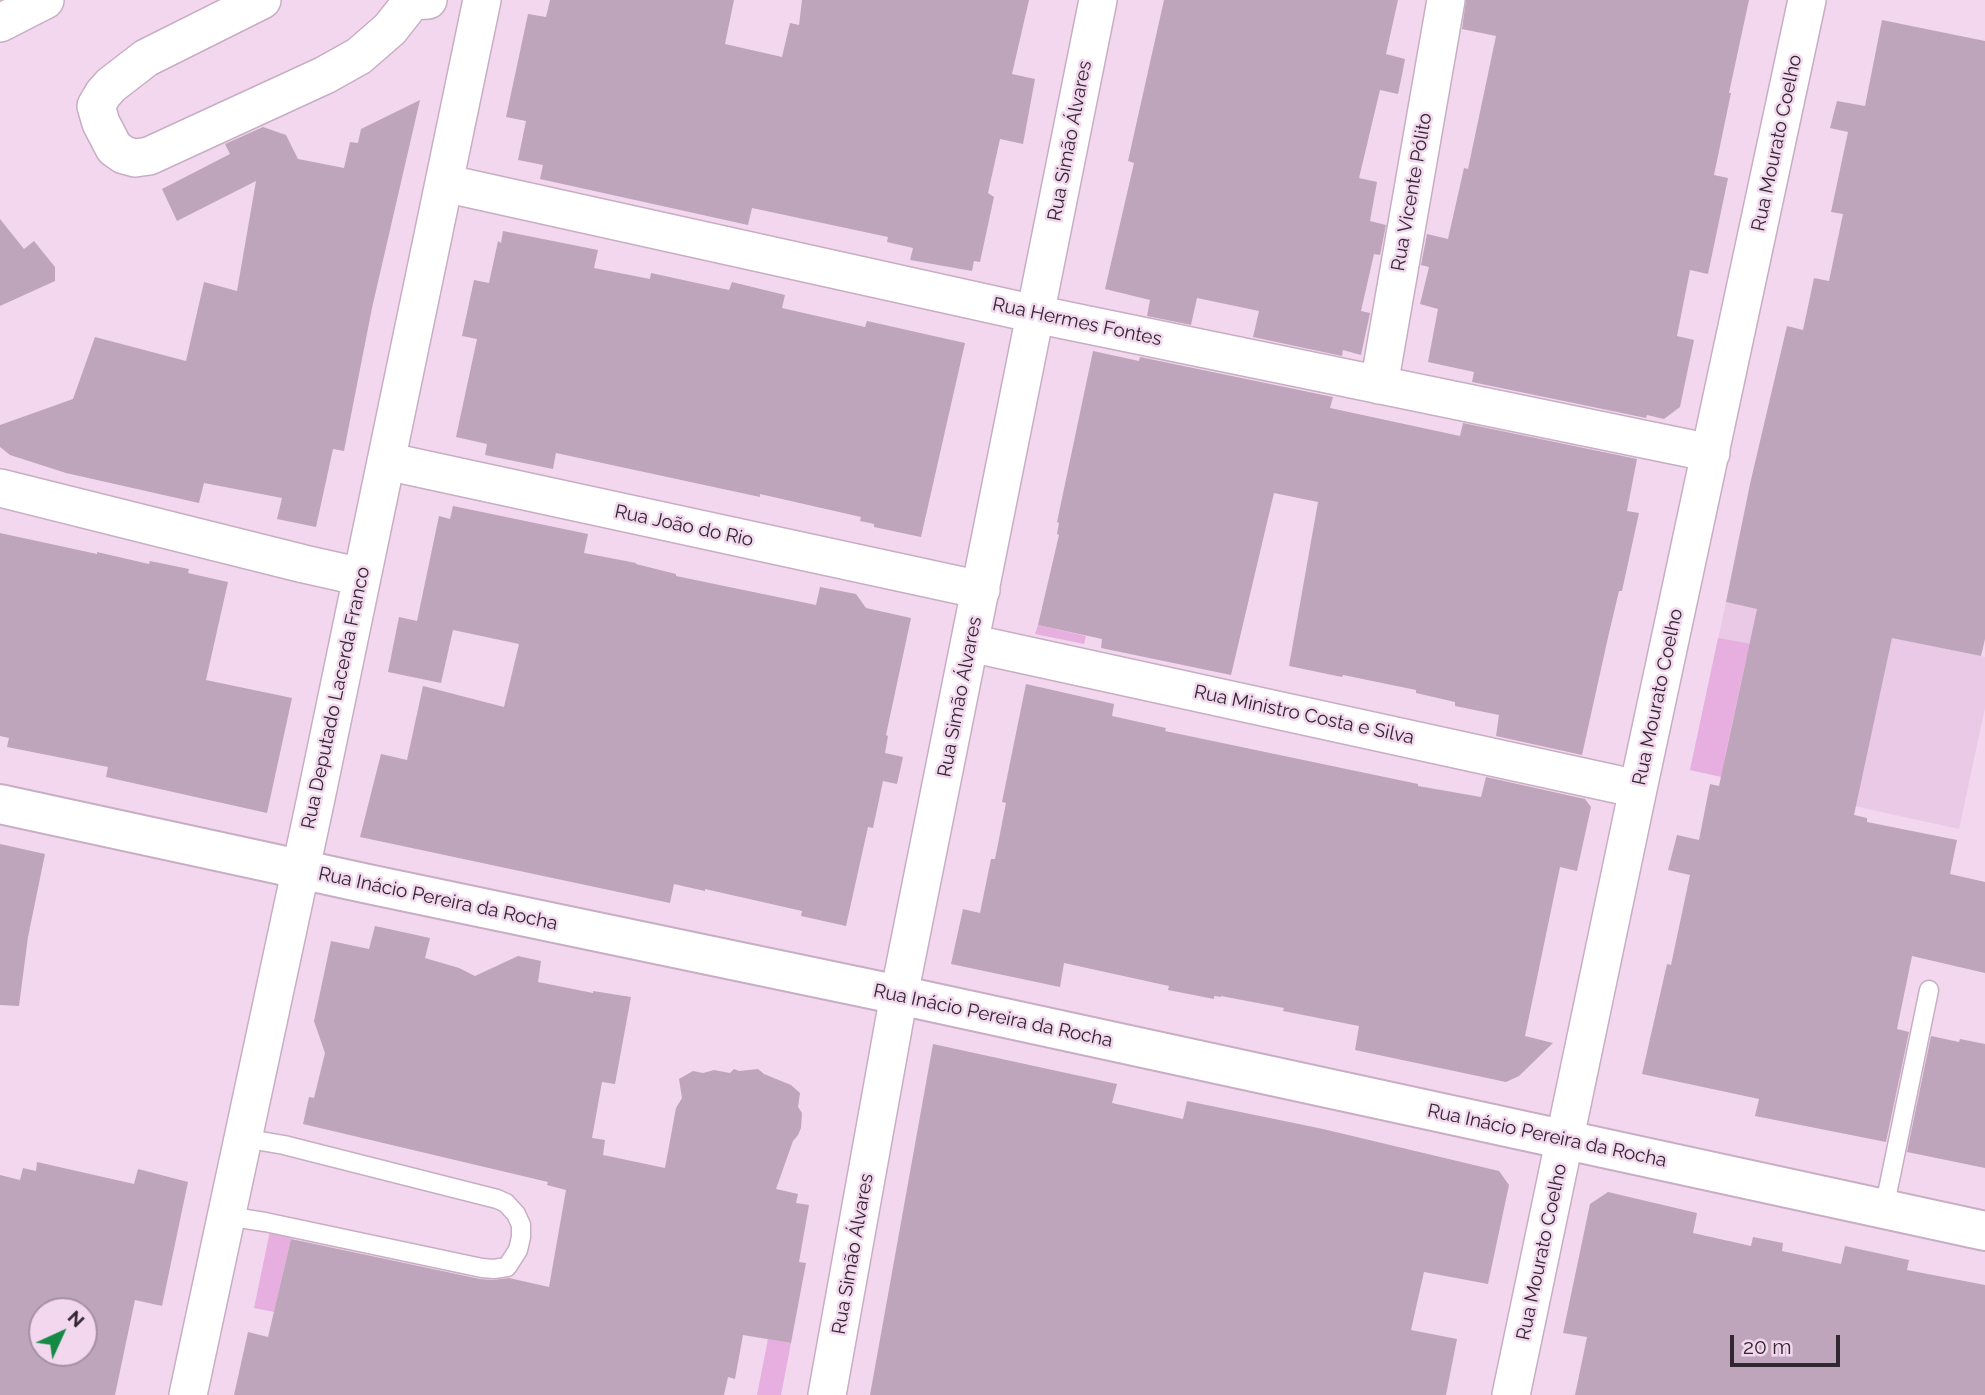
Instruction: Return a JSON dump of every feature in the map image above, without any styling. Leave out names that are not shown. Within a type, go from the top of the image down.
[{"type":"street","points":[[0,23],[45,0]]},
{"type":"street","points":[[262,0],[146,58],[111,85],[96,106],[101,124],[114,148],[135,158],[149,156],[325,75],[359,56],[390,29],[417,0]]},
{"type":"street","name":"Rua Deputado Lacerda Franco","points":[[188,1395],[482,0]]},
{"type":"street","name":"Rua Simão Álvares","points":[[827,1395],[899,995],[1098,0]]},
{"type":"street","name":"Rua Vicente Pólito","points":[[1379,385],[1446,0]]},
{"type":"street","name":"Rua Mourato Coelho","points":[[1511,1395],[1807,0]]},
{"type":"street","name":"Rua Hermes Fontes","points":[[444,183],[1035,314],[1711,453]]},
{"type":"street","name":"Rua João do Rio","points":[[386,461],[981,590]]},
{"type":"street","points":[[0,488],[362,577]]},
{"type":"street","name":"Rua Ministro Costa e Silva","points":[[970,643],[1638,789]]},
{"type":"street","name":"Rua Inácio Pereira da Rocha","points":[[0,804],[300,870],[899,995],[1985,1231]]},
{"type":"lane","points":[[1884,1209],[1930,990]]},
{"type":"lane","points":[[226,1216],[494,1269],[507,1267],[518,1250],[521,1237],[521,1225],[516,1214],[506,1203],[497,1199],[284,1145],[243,1138]]},
{"type":"shaded area","points":[[1726,602],[1985,657],[1985,708],[1959,829],[1690,770]]},
{"type":"shaded area","points":[[1038,625],[1086,636],[1084,644],[1035,634]]},
{"type":"shaded area","points":[[1718,638],[1775,648],[1746,659],[1725,756],[1744,782],[1690,770]]},
{"type":"shaded area","points":[[271,1226],[293,1230],[274,1312],[254,1308]]},
{"type":"shaded area","points":[[768,1339],[791,1343],[781,1395],[757,1395]]},
{"type":"building","points":[[550,0],[734,0],[725,44],[782,57],[790,23],[799,25],[802,0],[1029,0],[1012,74],[1035,79],[1023,144],[1000,139],[988,193],[994,197],[980,262],[974,261],[972,271],[910,260],[913,248],[887,242],[888,237],[752,208],[748,225],[540,179],[543,165],[518,160],[526,121],[506,117],[528,14],[546,17]]},
{"type":"building","points":[[1164,0],[1398,0],[1386,54],[1405,59],[1398,94],[1380,90],[1359,178],[1377,182],[1370,221],[1386,225],[1380,255],[1374,254],[1361,311],[1370,313],[1361,355],[1343,350],[1342,356],[1253,337],[1259,311],[1197,298],[1191,325],[1147,316],[1150,300],[1105,289],[1134,163],[1128,161]]},
{"type":"building","points":[[1466,0],[1749,0],[1714,175],[1728,178],[1708,274],[1690,270],[1677,336],[1694,340],[1680,407],[1664,419],[1647,415],[1646,418],[1472,382],[1474,372],[1428,362],[1438,309],[1420,304],[1429,267],[1421,265],[1427,234],[1448,239],[1464,168],[1468,169],[1496,36],[1462,29]]},
{"type":"building","points":[[1882,20],[1985,41],[1985,639],[1981,656],[1892,638],[1854,815],[1867,818],[1867,822],[1957,840],[1950,874],[1985,882],[1985,973],[1912,956],[1897,1029],[1909,1032],[1886,1142],[1755,1116],[1759,1099],[1642,1074],[1667,964],[1671,965],[1690,875],[1668,870],[1677,835],[1699,840],[1710,784],[1719,786],[1757,609],[1726,602],[1750,484],[1787,326],[1803,330],[1814,278],[1829,281],[1843,214],[1831,212],[1848,132],[1830,128],[1837,101],[1865,106]]},
{"type":"building","points":[[420,100],[372,308],[344,451],[333,449],[316,527],[277,519],[282,498],[204,483],[199,503],[66,473],[10,455],[0,447],[0,425],[73,399],[95,337],[186,361],[204,282],[237,291],[256,181],[177,221],[162,189],[230,154],[225,144],[263,127],[286,135],[298,159],[344,168],[350,142],[358,143],[361,129]]},
{"type":"building","points":[[0,219],[24,249],[34,241],[55,267],[55,281],[0,306]]},
{"type":"building","points":[[503,231],[598,250],[594,268],[650,279],[651,273],[729,290],[732,282],[785,295],[782,308],[865,327],[867,321],[965,343],[921,537],[874,527],[874,524],[860,521],[861,517],[556,453],[553,469],[485,455],[487,444],[456,437],[477,339],[462,336],[474,280],[489,283],[498,241],[501,243]]},
{"type":"building","points":[[1093,351],[1139,361],[1140,357],[1333,397],[1330,408],[1460,436],[1463,423],[1637,459],[1627,511],[1639,513],[1582,755],[1496,736],[1499,715],[1455,706],[1455,702],[1416,693],[1416,690],[1289,666],[1318,502],[1274,493],[1231,675],[1101,648],[1102,639],[1038,625],[1059,535],[1057,522]]},
{"type":"building","points":[[453,506],[588,534],[584,553],[636,563],[676,576],[816,605],[820,587],[856,594],[866,608],[911,618],[886,735],[885,753],[903,757],[897,784],[883,781],[873,828],[868,827],[846,926],[801,916],[802,911],[705,889],[674,884],[670,903],[360,837],[381,754],[407,760],[423,686],[504,707],[519,644],[453,630],[441,683],[388,672],[399,617],[417,621],[439,516],[450,519]]},
{"type":"building","points":[[0,533],[149,564],[150,561],[189,569],[188,573],[228,582],[206,680],[292,698],[267,813],[106,777],[108,767],[7,747],[9,738],[0,736]]},
{"type":"building","points":[[1026,684],[1114,704],[1112,716],[1166,728],[1165,731],[1418,786],[1481,797],[1486,777],[1585,799],[1591,807],[1577,871],[1560,867],[1525,1036],[1553,1043],[1519,1076],[1506,1082],[1355,1050],[1359,1026],[1283,1011],[1284,1008],[1221,996],[1214,996],[1214,999],[1168,990],[1169,986],[1064,963],[1060,987],[951,964],[963,909],[980,913],[991,859],[995,859],[1006,803],[1002,802]]},
{"type":"building","points":[[0,844],[45,854],[28,937],[19,1006],[0,1005]]},
{"type":"building","points":[[375,926],[430,938],[425,958],[459,968],[475,976],[518,956],[541,961],[538,982],[593,993],[631,997],[615,1084],[602,1082],[592,1138],[605,1140],[603,1155],[665,1168],[676,1108],[682,1098],[679,1079],[693,1071],[703,1073],[714,1070],[730,1073],[734,1069],[758,1069],[791,1085],[800,1093],[798,1107],[802,1113],[801,1128],[793,1141],[776,1189],[798,1194],[796,1203],[809,1205],[799,1262],[806,1263],[791,1343],[743,1335],[735,1379],[728,1377],[724,1395],[234,1395],[248,1332],[268,1337],[291,1239],[480,1279],[509,1278],[549,1287],[566,1190],[547,1185],[548,1182],[303,1124],[309,1097],[314,1098],[325,1053],[314,1021],[331,941],[369,949]]},
{"type":"building","points":[[1931,1036],[1985,1044],[1985,1168],[1907,1152]]},
{"type":"building","points":[[933,1044],[1117,1084],[1112,1103],[1183,1119],[1187,1101],[1323,1129],[1499,1171],[1509,1185],[1488,1284],[1424,1272],[1411,1330],[1457,1339],[1446,1395],[870,1395]]},
{"type":"building","points":[[37,1162],[134,1184],[138,1169],[188,1182],[162,1306],[135,1300],[115,1395],[0,1395],[0,1175],[20,1180],[23,1168],[36,1171]]},
{"type":"building","points":[[1608,1192],[1697,1213],[1693,1233],[1751,1246],[1753,1237],[1783,1243],[1782,1251],[1841,1264],[1845,1246],[1909,1260],[1907,1270],[1985,1285],[1985,1395],[1575,1395],[1587,1337],[1563,1333],[1590,1204]]}]
